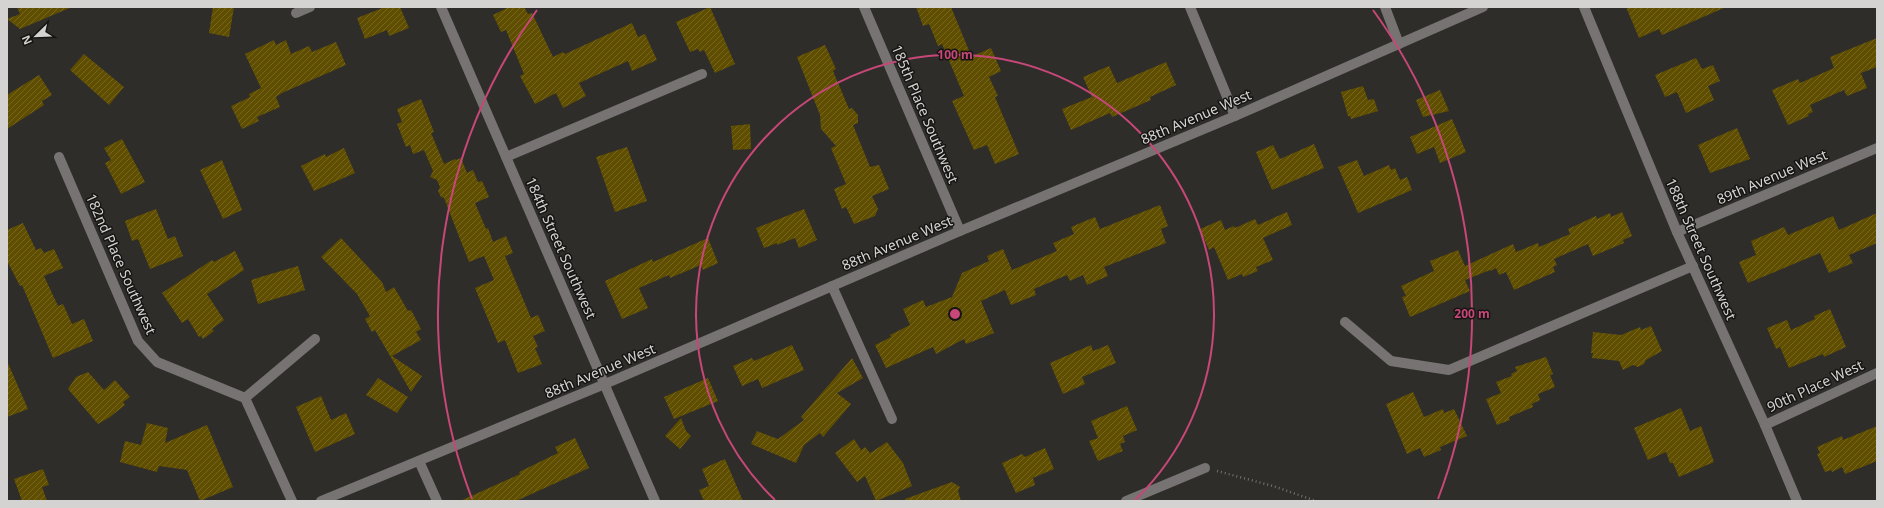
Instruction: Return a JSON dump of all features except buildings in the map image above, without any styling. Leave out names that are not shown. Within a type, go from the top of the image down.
[{"type":"street","points":[[296,13],[310,7]]},
{"type":"street","name":"184th Street Southwest","points":[[441,7],[655,501]]},
{"type":"street","name":"185th Place Southwest","points":[[864,7],[960,231]]},
{"type":"street","points":[[1190,7],[1235,116]]},
{"type":"street","points":[[1385,7],[1399,44]]},
{"type":"street","name":"88th Avenue West","points":[[321,501],[605,384],[960,231],[1235,116],[1483,7]]},
{"type":"street","name":"188th Street Southwest","points":[[1584,7],[1677,232],[1765,424],[1797,501]]},
{"type":"street","points":[[506,157],[702,74]]},
{"type":"street","name":"89th Avenue West","points":[[1677,232],[1877,148]]},
{"type":"street","name":"182nd Place Southwest","points":[[59,157],[138,341],[157,362],[245,398]]},
{"type":"street","points":[[1345,322],[1391,360],[1449,370],[1693,266]]},
{"type":"street","points":[[832,286],[892,419]]},
{"type":"street","points":[[292,501],[245,398],[314,339]]},
{"type":"street","name":"90th Place West","points":[[1765,424],[1877,373]]},
{"type":"street","points":[[419,461],[436,501]]},
{"type":"street","points":[[1126,501],[1205,468]]},
{"type":"path","points":[[1205,468],[1273,486],[1316,501]]}]
